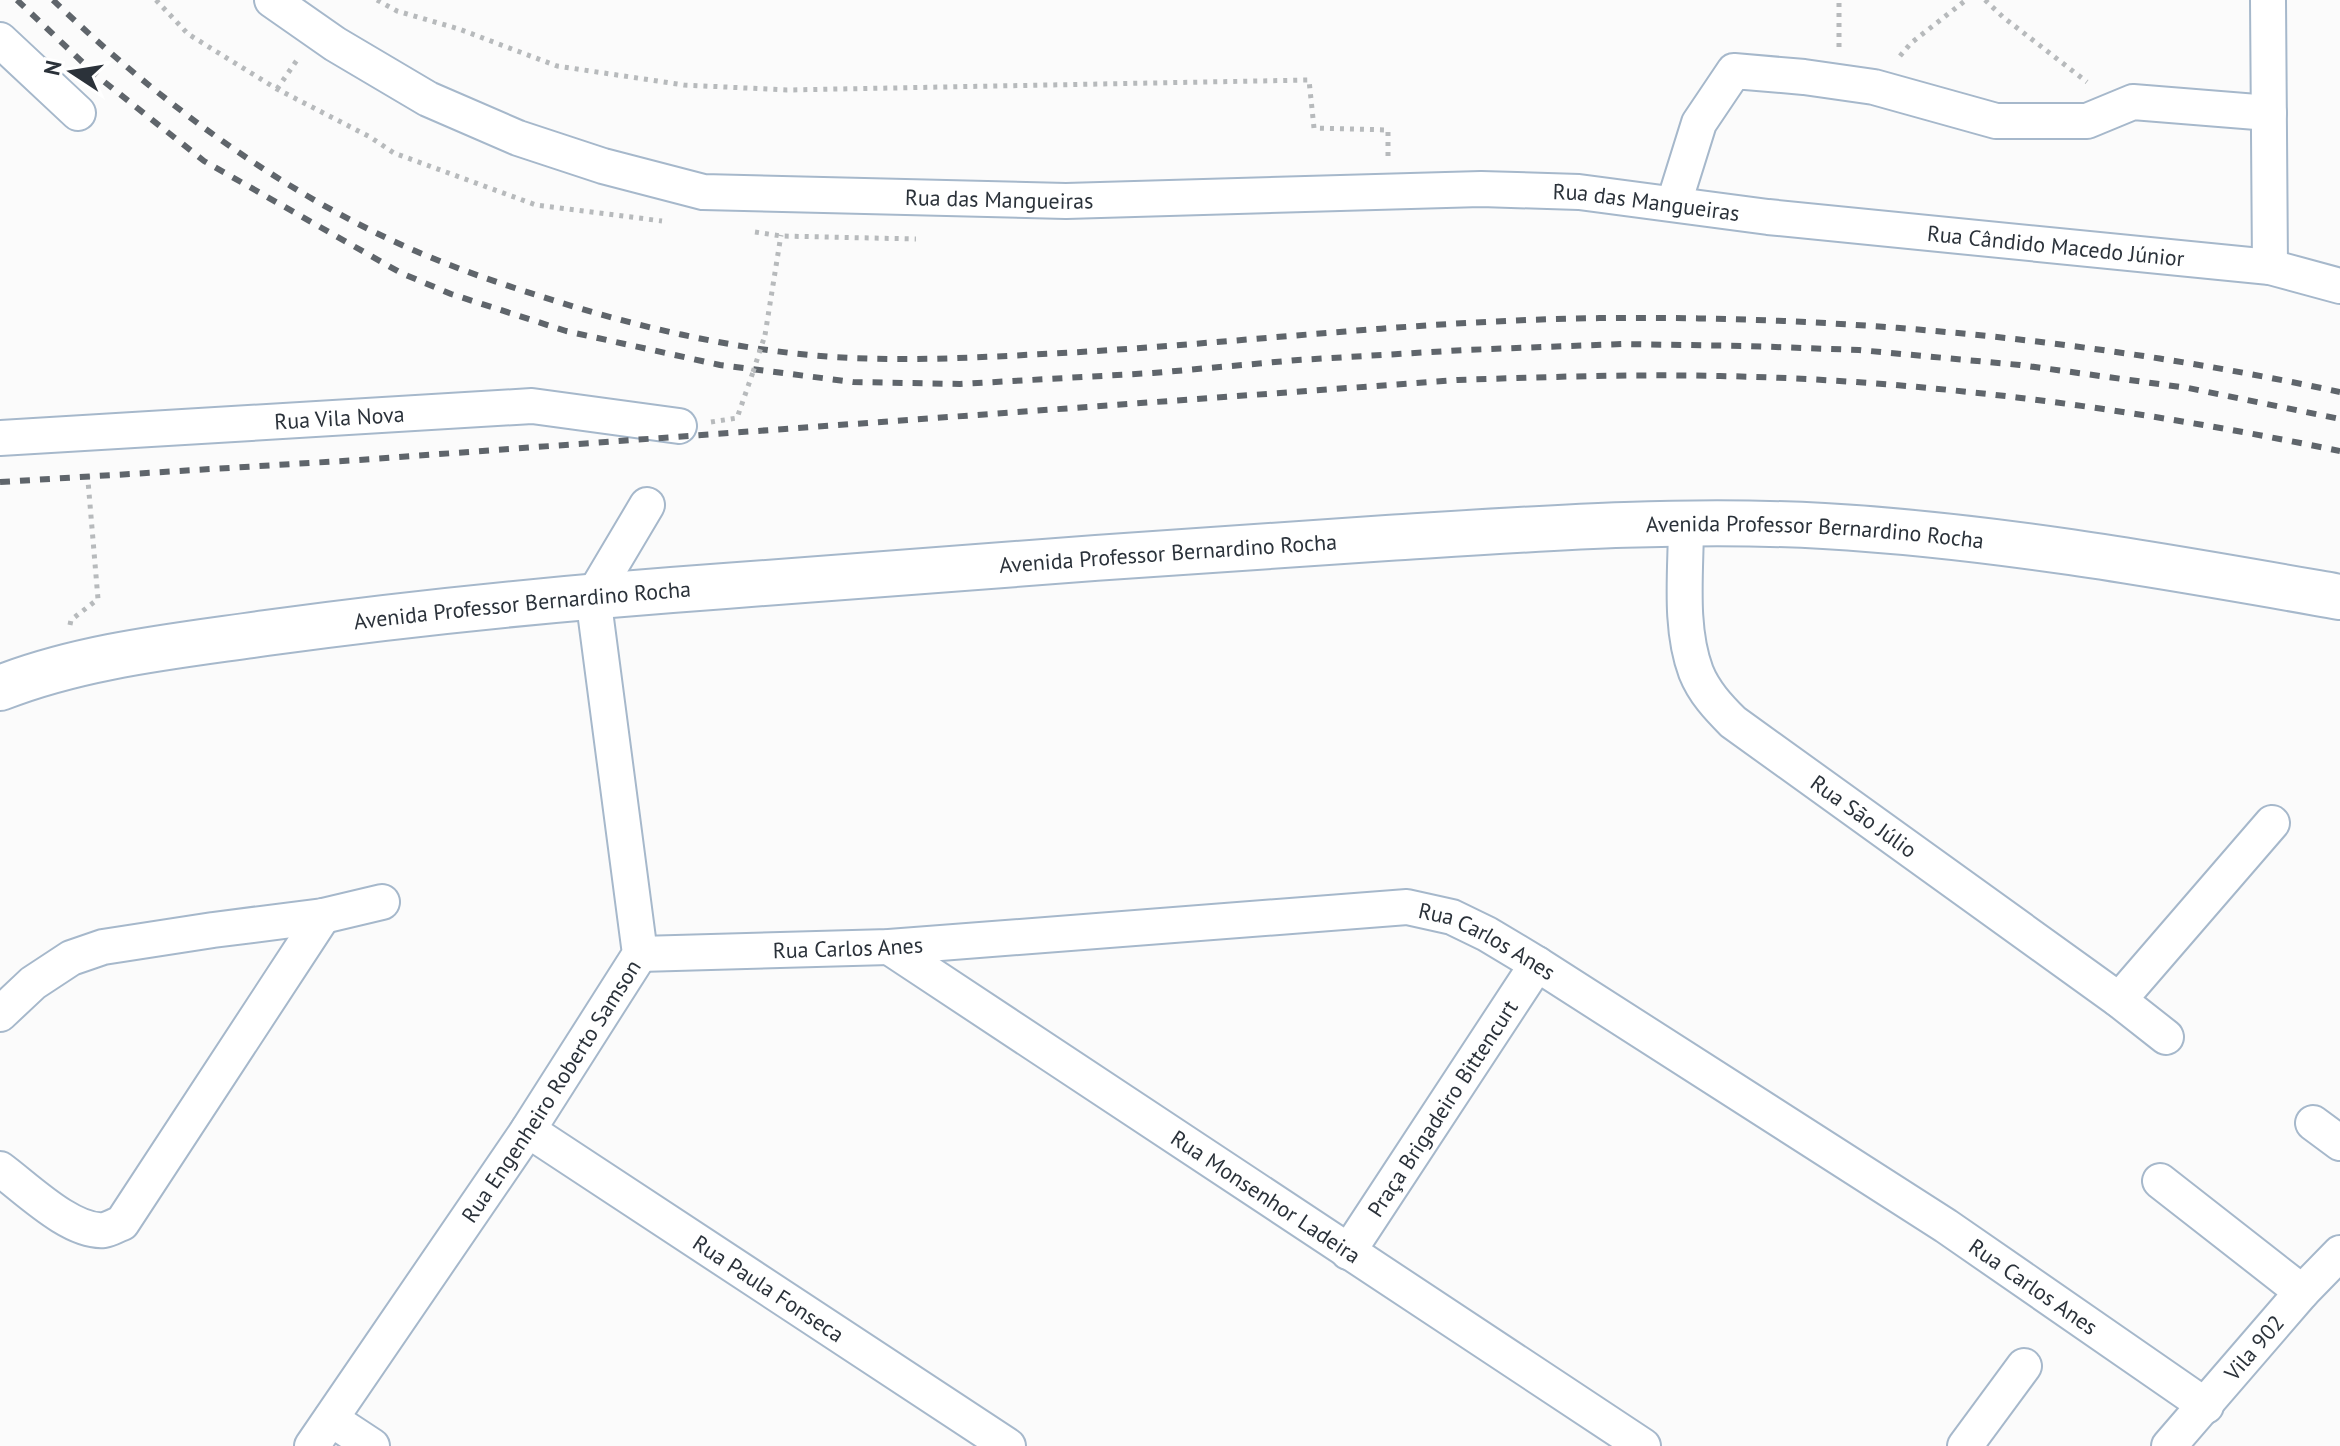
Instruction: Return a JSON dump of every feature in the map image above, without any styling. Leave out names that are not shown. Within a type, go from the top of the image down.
[{"type":"main road","name":"Avenida Professor Bernardino Rocha","points":[[0,688],[23,679],[130,652],[365,619],[593,596],[1271,545],[1686,523],[1820,526],[1945,535],[2078,552],[2340,597]]},
{"type":"street","name":"Rua das Mangueiras","points":[[272,0],[335,44],[428,99],[518,138],[603,166],[703,192],[1066,201],[1481,189],[1565,192],[1674,203],[1768,217]]},
{"type":"street","points":[[2268,0],[2270,267]]},
{"type":"street","points":[[0,40],[78,113]]},
{"type":"street","points":[[1674,203],[1699,123],[1734,71],[1874,87],[1996,121],[2087,121],[2133,102],[2269,113]]},
{"type":"street","name":"Rua Cândido Macedo Júnior","points":[[1768,217],[2270,267],[2340,286]]},
{"type":"street","name":"Rua Vila Nova","points":[[0,438],[532,406],[679,426]]},
{"type":"street","points":[[593,596],[647,505]]},
{"type":"street","name":"Rua São Júlio","points":[[1686,523],[1687,632],[1696,672],[1712,702],[1733,722],[2166,1037]]},
{"type":"street","name":"Rua Engenheiro Roberto Samson","points":[[322,1432],[528,1130],[640,954],[593,596]]},
{"type":"street","points":[[2119,1000],[2272,823]]},
{"type":"street","points":[[0,1014],[33,983],[71,958],[103,947],[323,916],[382,902]]},
{"type":"street","name":"Rua Carlos Anes","points":[[640,954],[889,947],[1407,907],[1452,917],[1537,964],[1946,1226],[2206,1406]]},
{"type":"street","points":[[0,1169],[72,1222],[90,1229],[107,1230],[122,1223],[323,916]]},
{"type":"street","name":"Rua Monsenhor Ladeira","points":[[889,947],[1348,1252],[1622,1440]]},
{"type":"street","name":"Praça Brigadeiro Bittencurt","points":[[1348,1252],[1537,964]]},
{"type":"street","name":"Rua Paula Fonseca","points":[[528,1130],[1008,1446]]},
{"type":"street","points":[[2160,1181],[2302,1292]]},
{"type":"street","name":"Vila 902","points":[[2169,1446],[2302,1292],[2340,1253]]},
{"type":"street","points":[[1972,1444],[2024,1366]]},
{"type":"street","points":[[322,1432],[372,1446]]},
{"type":"path","points":[[377,0],[397,11],[459,29],[557,66],[684,85],[787,90],[1309,80],[1314,128],[1388,130],[1387,192]]},
{"type":"path","points":[[1838,82],[1839,0]]},
{"type":"path","points":[[1874,87],[1911,43],[1966,0]]},
{"type":"path","points":[[1985,0],[2119,107]]},
{"type":"path","points":[[679,426],[737,418],[765,335],[781,244],[782,194]]},
{"type":"path","points":[[63,669],[71,620],[98,599],[85,431]]},
{"type":"railway","points":[[17,0],[97,76],[204,161],[401,273],[451,294],[566,331],[720,365],[853,382],[960,384],[1465,350],[1622,344],[1747,346],[1859,350],[2020,365],[2188,388],[2340,419]]},
{"type":"railway","points":[[53,0],[142,80],[239,152],[290,185],[395,242],[450,265],[575,307],[639,325],[736,345],[834,357],[948,358],[1131,349],[1475,322],[1705,319],[1888,327],[1979,335],[2160,359],[2340,392]]},
{"type":"railway","points":[[0,482],[358,460],[1458,380],[1621,376],[1798,379],[1954,390],[2186,422],[2340,451]]}]
